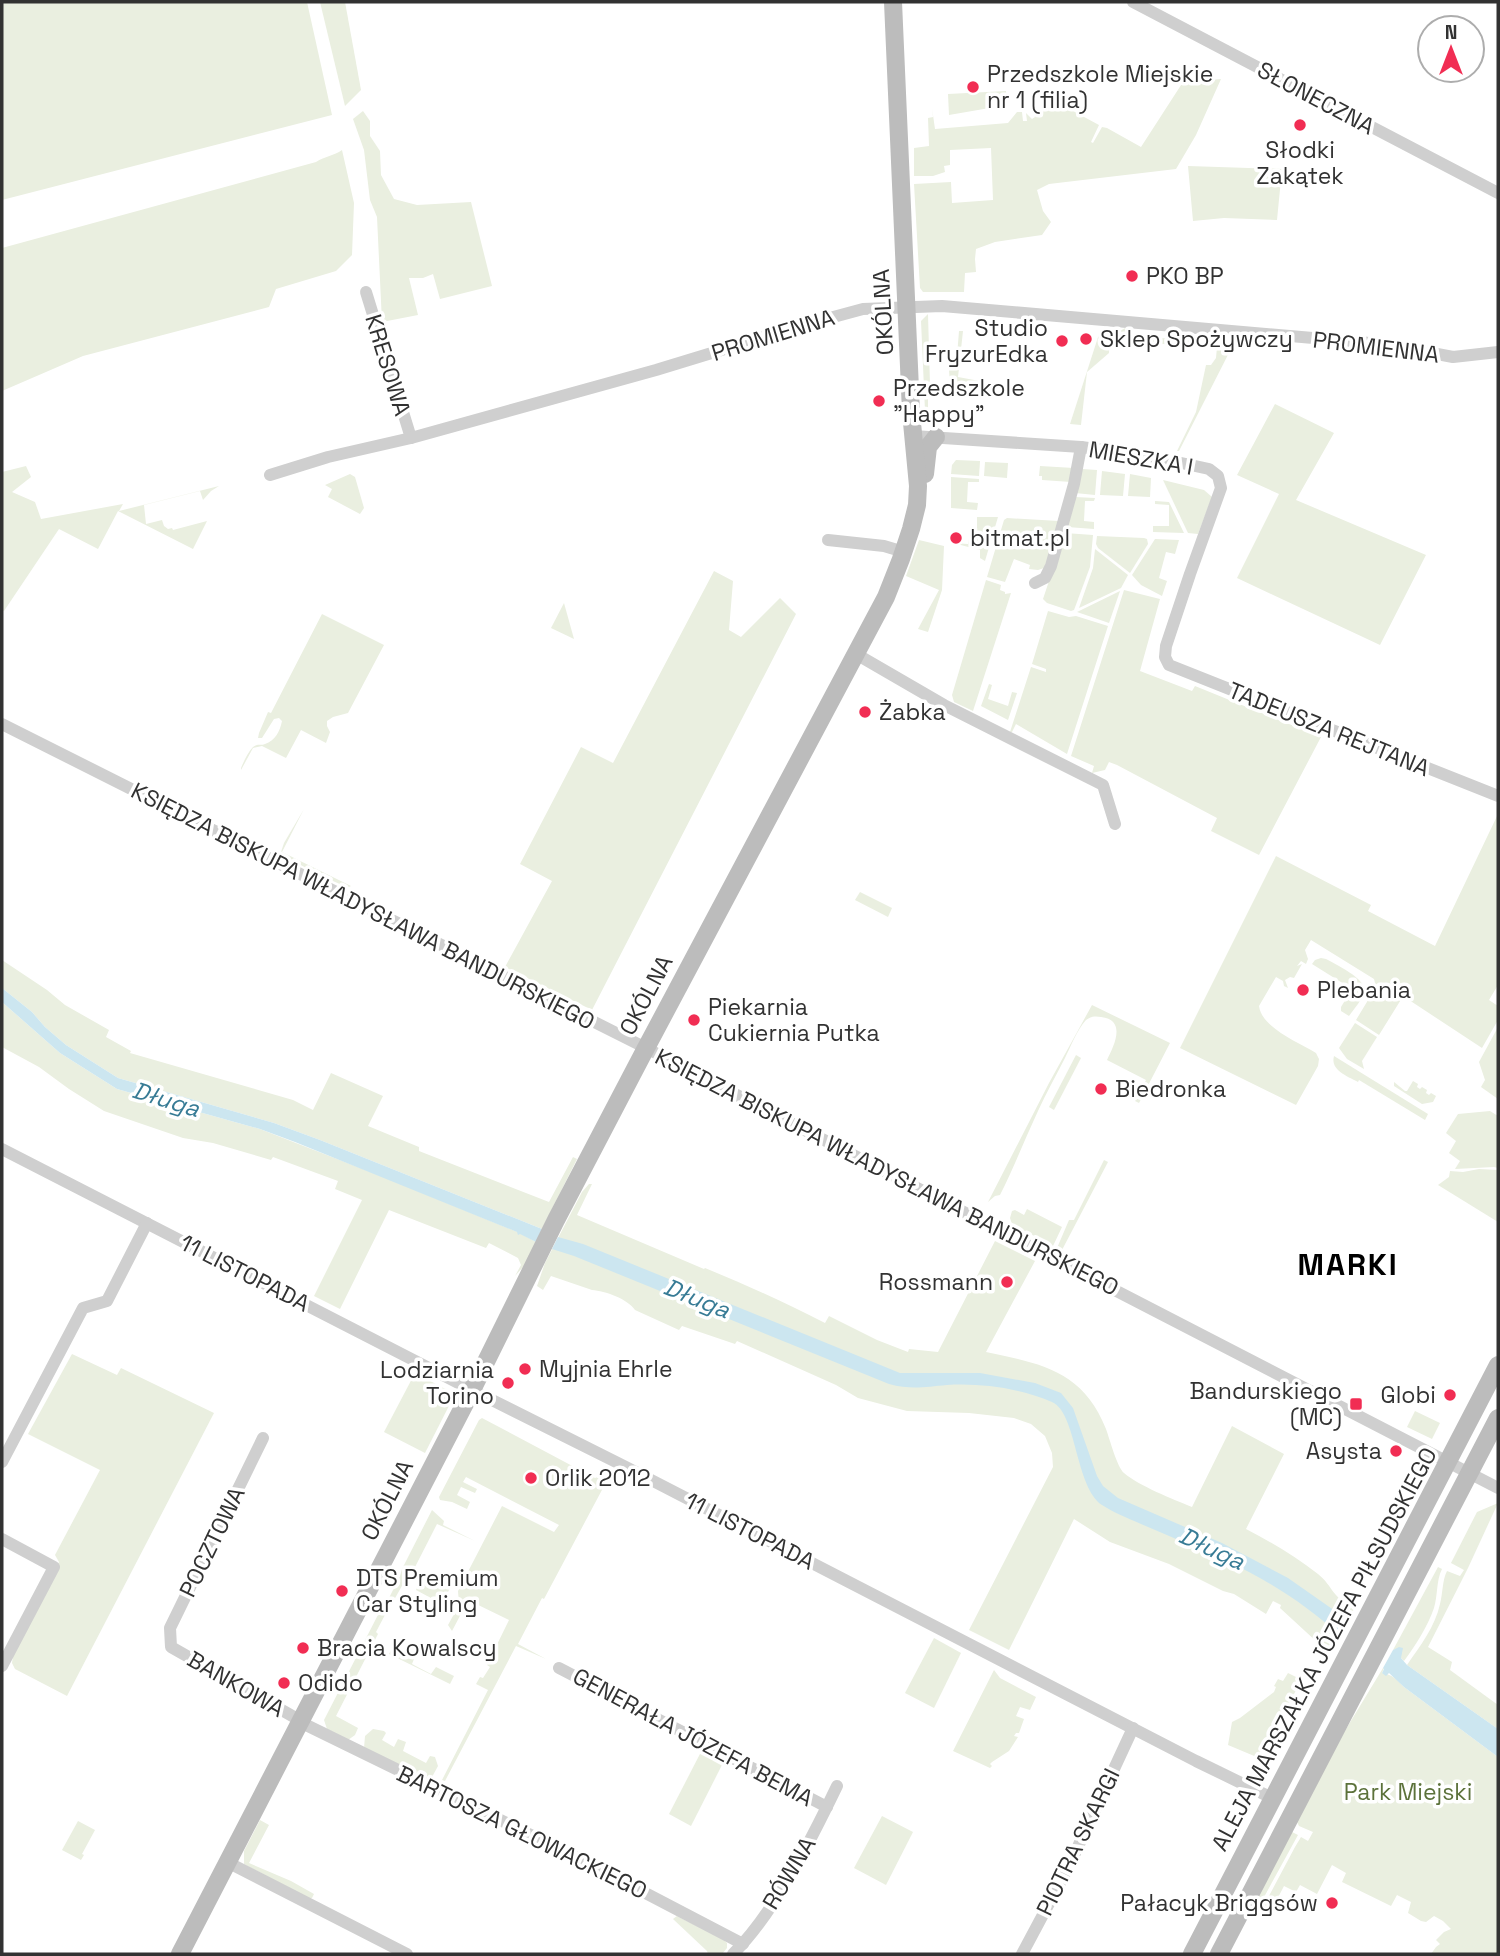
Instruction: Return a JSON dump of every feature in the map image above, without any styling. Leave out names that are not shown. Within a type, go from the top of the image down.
[{"type":"street","name":"OKÓLNA","points":[[180,1954],[472,1390],[556,1220],[886,597],[904,552],[918,494],[893,2]]},
{"type":"street","name":"SŁONECZNA","points":[[1133,2],[1498,194]]},
{"type":"street","name":"KRESOWA","points":[[366,292],[411,438]]},
{"type":"street","name":"PROMIENNA","points":[[271,475],[328,457],[411,438],[656,370],[863,309],[954,307],[1390,345],[1453,356],[1498,352]]},
{"type":"street","name":"MIESZKA I","points":[[913,436],[1081,447],[1172,461],[1209,469],[1216,474],[1221,488],[1166,646],[1165,657]]},
{"type":"street","points":[[918,494],[925,474],[928,447],[936,437]]},
{"type":"street","points":[[1035,583],[1045,578],[1051,566],[1074,484],[1081,447]]},
{"type":"street","points":[[828,540],[884,546],[904,552]]},
{"type":"street","points":[[856,654],[944,705],[1103,785],[1115,824]]},
{"type":"street","name":"TADEUSZA REJTANA","points":[[1165,657],[1169,666],[1498,796]]},
{"type":"street","name":"KSIĘDZA BISKUPA WŁADYSŁAWA BANDURSKIEGO","points":[[2,724],[646,1048],[1498,1488]]},
{"type":"street","name":"11 LISTOPADA","points":[[3,1154],[147,1223],[626,1466],[1274,1799]]},
{"type":"street","points":[[2,1462],[83,1308],[107,1301],[147,1223]]},
{"type":"street","name":"ALEJA MARSZAŁKA JÓZEFA PIŁSUDSKIEGO","points":[[1192,1954],[1498,1366]]},
{"type":"street","name":"ALEJA MARSZAŁKA JÓZEFA PIŁSUDSKIEGO","points":[[1219,1954],[1498,1418]]},
{"type":"street","name":"POCZTOWA","points":[[171,1647],[170,1628],[263,1438]]},
{"type":"street","points":[[2,1539],[54,1567],[2,1666]]},
{"type":"street","name":"BANKOWA","points":[[171,1647],[300,1722]]},
{"type":"street","name":"GENERAŁA JÓZEFA BEMA","points":[[559,1668],[827,1807]]},
{"type":"street","name":"BARTOSZA GŁOWACKIEGO","points":[[300,1722],[586,1862],[743,1944]]},
{"type":"street","name":"PIOTRA SKARGI","points":[[1022,1954],[1069,1866],[1133,1728]]},
{"type":"street","name":"RÓWNA","points":[[733,1954],[780,1892],[837,1786]]},
{"type":"street","points":[[227,1861],[407,1954]]},
{"type":"green space","points":[[2,2],[307,2],[332,115],[2,200]]},
{"type":"green space","points":[[320,2],[345,2],[361,90],[345,106]]},
{"type":"green space","points":[[1221,79],[1196,135],[1176,169],[1049,184],[1037,190],[1043,211],[1051,222],[1042,235],[995,242],[976,249],[976,272],[965,273],[964,292],[923,292],[920,288],[914,184],[951,182],[952,203],[993,200],[991,148],[950,150],[950,165],[944,166],[945,172],[933,176],[914,176],[914,148],[929,146],[928,118],[933,117],[932,108],[935,129],[1008,123],[1017,112],[1022,112],[1023,121],[1027,121],[1026,113],[1032,119],[1035,117],[1030,106],[1037,111],[1060,104],[1099,125],[1091,142],[1093,143],[1102,127],[1141,147],[1183,82]]},
{"type":"green space","points":[[1006,91],[1007,105],[949,115],[948,94]]},
{"type":"green space","points":[[363,111],[370,121],[370,136],[380,151],[381,175],[394,199],[417,205],[471,202],[492,286],[440,299],[433,274],[423,278],[409,278],[418,315],[382,322],[377,217],[370,200],[364,150],[353,119]]},
{"type":"green space","points":[[342,150],[354,203],[352,255],[336,271],[276,289],[269,307],[83,356],[2,391],[2,248],[316,162]]},
{"type":"green space","points":[[1188,166],[1282,169],[1277,220],[1224,218],[1193,221]]},
{"type":"green space","points":[[928,314],[930,385],[950,384],[948,356],[957,356],[959,331],[963,331],[958,377],[985,382],[960,389],[928,386],[928,411],[925,411],[921,321]]},
{"type":"green space","points":[[1127,327],[1127,335],[1196,341],[1197,346],[1130,342],[1129,350],[1121,345],[1119,340],[1120,331]]},
{"type":"green space","points":[[1100,331],[1110,332],[1109,353],[1087,372],[1081,425],[1070,424]]},
{"type":"green space","points":[[1218,336],[1260,339],[1261,343],[1235,341],[1177,451],[1196,412],[1206,365],[1211,365],[1216,358]]},
{"type":"green space","points":[[1275,404],[1334,433],[1296,500],[1426,555],[1380,645],[1237,578],[1279,494],[1237,475]]},
{"type":"green space","points":[[956,460],[980,461],[979,476],[951,474]]},
{"type":"green space","points":[[985,462],[1008,463],[1007,478],[984,476]]},
{"type":"green space","points":[[26,466],[31,477],[12,492],[35,502],[41,519],[123,504],[119,511],[219,486],[203,500],[200,491],[144,505],[146,524],[162,520],[164,526],[173,530],[207,521],[193,549],[118,511],[98,549],[59,529],[4,611],[2,472]]},
{"type":"green space","points":[[1040,466],[1074,468],[1071,482],[1042,480],[1042,476],[1039,476]]},
{"type":"green space","points":[[1082,469],[1097,470],[1095,495],[1075,493]]},
{"type":"green space","points":[[1102,471],[1125,474],[1123,496],[1100,495]]},
{"type":"green space","points":[[350,474],[355,477],[364,508],[360,514],[328,497],[332,489],[325,485]]},
{"type":"green space","points":[[1130,474],[1151,478],[1150,497],[1128,496]]},
{"type":"green space","points":[[951,477],[979,479],[979,482],[968,482],[967,502],[978,503],[977,510],[951,508]]},
{"type":"green space","points":[[1163,480],[1204,490],[1212,497],[1198,534],[1188,533]]},
{"type":"green space","points":[[1075,497],[1095,498],[1094,501],[1085,501],[1084,521],[1094,522],[1094,529],[1067,527]]},
{"type":"green space","points":[[1155,501],[1169,502],[1184,533],[1153,532],[1153,526],[1169,526],[1169,505],[1155,504]]},
{"type":"green space","points":[[977,517],[998,517],[985,561],[980,558],[980,550],[953,543],[968,544],[970,534],[977,533]]},
{"type":"green space","points":[[1004,520],[1059,521],[1057,537],[1044,568],[1029,569],[1030,565],[1014,559],[1005,582],[987,577]]},
{"type":"green space","points":[[1065,533],[1093,535],[1090,567],[1074,610],[1071,611],[1047,603],[1043,599]]},
{"type":"green space","points":[[1097,536],[1144,538],[1148,544],[1130,573],[1098,548]]},
{"type":"green space","points":[[1155,539],[1179,540],[1175,554],[1166,552],[1159,578],[1167,581],[1162,596],[1141,585],[1132,575]]},
{"type":"green space","points":[[919,540],[944,546],[942,590],[928,632],[918,629],[939,590],[906,576]]},
{"type":"green space","points":[[1095,549],[1128,575],[1121,588],[1079,608],[1093,568]]},
{"type":"green space","points":[[714,571],[733,581],[729,630],[741,637],[780,598],[796,614],[592,1010],[505,967],[552,881],[520,864],[581,747],[613,763]]},
{"type":"green space","points":[[986,580],[1001,585],[1000,590],[1005,594],[1011,593],[973,711],[954,702],[952,695]]},
{"type":"green space","points":[[1124,590],[1160,599],[1140,671],[1192,691],[1195,686],[1321,737],[1259,855],[1211,831],[1217,818],[1117,765],[1109,762],[1105,770],[1092,773],[1094,766],[1071,756]]},
{"type":"green space","points":[[1120,591],[1109,623],[1077,612]]},
{"type":"green space","points":[[564,603],[574,639],[551,628]]},
{"type":"green space","points":[[1048,611],[1108,626],[1067,754],[1016,724],[1010,732],[1031,667],[1046,672],[1046,669],[1032,664]]},
{"type":"green space","points":[[322,614],[384,645],[348,713],[327,721],[330,732],[326,743],[301,730],[286,758],[262,746],[253,748],[241,770],[253,747],[269,743],[278,732],[282,721],[279,718],[274,719],[262,738],[258,738],[268,712],[271,713]]},
{"type":"green space","points":[[989,684],[992,685],[988,699],[1008,706],[1012,692],[1017,693],[1008,720],[981,706]]},
{"type":"green space","points":[[304,809],[282,852],[351,886],[324,877],[281,852]]},
{"type":"green space","points":[[1498,814],[1498,985],[1489,1000],[1498,1006],[1498,1020],[1482,1048],[1406,998],[1402,998],[1379,1035],[1356,1020],[1376,987],[1374,979],[1311,940],[1305,950],[1308,959],[1306,964],[1301,961],[1294,978],[1285,980],[1288,988],[1276,977],[1259,1006],[1274,1028],[1316,1053],[1319,1059],[1318,1066],[1296,1105],[1180,1048],[1276,856],[1371,905],[1368,911],[1435,946]]},
{"type":"green space","points":[[860,892],[892,908],[888,917],[855,900]]},
{"type":"green space","points":[[1321,958],[1350,972],[1364,986],[1362,997],[1349,1016],[1341,1011],[1341,1007],[1352,989],[1312,964]]},
{"type":"green space","points":[[2,960],[65,1005],[109,1030],[106,1037],[131,1051],[130,1053],[293,1100],[313,1110],[331,1073],[383,1096],[368,1126],[419,1147],[419,1151],[549,1202],[573,1157],[577,1159],[542,1229],[274,1123],[118,1078],[66,1045],[2,988]]},
{"type":"green space","points":[[2,1002],[60,1053],[117,1089],[260,1129],[386,1178],[536,1242],[524,1266],[515,1276],[521,1265],[518,1258],[489,1243],[486,1248],[389,1210],[340,1309],[314,1296],[362,1200],[335,1189],[338,1181],[273,1157],[271,1160],[213,1143],[183,1138],[104,1111],[39,1067],[2,1047]]},
{"type":"green space","points":[[1092,1005],[1170,1043],[1139,1103],[1135,1101],[1146,1080],[1107,1060],[1116,1034],[1114,1023],[1099,1017],[1088,1019],[1077,1033],[1044,1098],[1000,1195],[988,1202],[1049,1083]]},
{"type":"green space","points":[[1355,1023],[1377,1037],[1362,1061],[1364,1069],[1347,1059],[1339,1048]]},
{"type":"green space","points":[[1498,1027],[1498,1099],[1481,1087],[1485,1080],[1479,1062]]},
{"type":"green space","points":[[1076,1055],[1081,1058],[1054,1110],[1049,1107]]},
{"type":"green space","points":[[1334,1056],[1428,1114],[1425,1120],[1359,1080],[1358,1082],[1340,1072],[1333,1061]]},
{"type":"green space","points":[[1413,1081],[1420,1089],[1422,1087],[1427,1090],[1429,1095],[1431,1093],[1436,1096],[1433,1102],[1422,1104],[1394,1086],[1394,1082],[1407,1091]]},
{"type":"green space","points":[[1490,1111],[1498,1116],[1498,1168],[1455,1169],[1460,1161],[1449,1153],[1456,1141],[1446,1133],[1458,1114]]},
{"type":"green space","points":[[1104,1160],[1108,1162],[1062,1250],[1057,1248],[1069,1220],[1074,1220]]},
{"type":"green space","points":[[1498,1170],[1498,1222],[1438,1185],[1449,1177],[1450,1171]]},
{"type":"green space","points":[[592,1184],[577,1215],[750,1287],[825,1323],[829,1316],[908,1352],[909,1349],[938,1352],[995,1241],[1035,1261],[986,1352],[1043,1366],[1073,1382],[1097,1410],[1121,1470],[1147,1487],[1192,1507],[1232,1426],[1284,1454],[1246,1529],[1309,1567],[1341,1600],[1355,1607],[1332,1651],[1319,1651],[1318,1643],[1280,1608],[1281,1605],[1273,1601],[1266,1614],[1234,1594],[1169,1564],[1110,1542],[1074,1519],[1009,1650],[969,1630],[1053,1467],[1052,1453],[1045,1436],[1031,1424],[1014,1418],[907,1411],[858,1398],[836,1385],[737,1341],[735,1344],[682,1326],[679,1330],[635,1310],[627,1302],[609,1294],[551,1276],[543,1290],[537,1286],[545,1263],[582,1192]]},
{"type":"green space","points":[[1027,1209],[1062,1227],[1053,1246],[1012,1224],[1012,1211],[1024,1215]]},
{"type":"green space","points":[[72,1354],[117,1375],[121,1368],[214,1413],[67,1696],[15,1669],[12,1663],[14,1649],[59,1562],[55,1555],[100,1470],[28,1434]]},
{"type":"green space","points":[[415,1373],[455,1394],[425,1453],[384,1432]]},
{"type":"green space","points":[[1415,1411],[1440,1423],[1432,1439],[1407,1427]]},
{"type":"green space","points":[[482,1418],[595,1478],[601,1476],[607,1468],[614,1471],[518,1644],[546,1659],[516,1646],[445,1781],[442,1780],[488,1690],[476,1684],[490,1667],[487,1665],[509,1620],[470,1601],[452,1631],[448,1625],[459,1605],[458,1591],[502,1506],[554,1532],[559,1525],[466,1477],[463,1482],[477,1489],[475,1493],[461,1487],[457,1495],[470,1502],[467,1509],[440,1500],[439,1497]]},
{"type":"green space","points":[[1498,1503],[1428,1647],[1452,1662],[1450,1670],[1498,1705],[1498,1729],[1407,1665],[1435,1621],[1447,1571],[1460,1576],[1464,1570],[1451,1563],[1477,1512]]},
{"type":"green space","points":[[432,1510],[444,1521],[443,1525],[475,1541],[437,1524],[407,1586],[403,1584],[394,1600],[389,1598],[402,1569]]},
{"type":"green space","points":[[1438,1567],[1442,1569],[1434,1608],[1421,1636],[1404,1661],[1401,1652],[1393,1650]]},
{"type":"green space","points":[[423,1574],[450,1588],[442,1604],[416,1590]]},
{"type":"green space","points":[[386,1604],[391,1606],[389,1612],[387,1611],[376,1632],[378,1634],[336,1716],[358,1728],[355,1735],[348,1740],[327,1729],[324,1720]]},
{"type":"green space","points":[[934,1638],[961,1653],[934,1708],[905,1693]]},
{"type":"green space","points":[[393,1647],[413,1657],[412,1664],[431,1674],[436,1667],[454,1676],[450,1684],[389,1654]]},
{"type":"green space","name":"Park Miejski","points":[[1383,1668],[1382,1673],[1394,1678],[1498,1757],[1498,1954],[1431,1954],[1440,1944],[1436,1940],[1451,1929],[1443,1921],[1434,1916],[1426,1922],[1421,1921],[1408,1913],[1411,1902],[1397,1895],[1391,1906],[1342,1882],[1346,1873],[1332,1865],[1317,1894],[1300,1885],[1296,1892],[1284,1886],[1269,1915],[1261,1911],[1301,1837],[1308,1841],[1313,1832],[1299,1826],[1297,1822],[1343,1734]]},
{"type":"green space","points":[[994,1670],[1000,1678],[1036,1697],[1030,1710],[1020,1707],[1016,1716],[1024,1719],[1019,1733],[1014,1736],[1018,1737],[1009,1751],[992,1762],[990,1768],[953,1751]]},
{"type":"green space","points":[[1288,1673],[1300,1683],[1259,1758],[1228,1745],[1232,1722],[1274,1692],[1278,1679],[1283,1681]]},
{"type":"green space","points":[[373,1729],[384,1731],[386,1733],[382,1740],[394,1747],[398,1739],[406,1742],[403,1751],[426,1763],[430,1756],[435,1757],[438,1766],[432,1777],[427,1779],[364,1748],[365,1736]]},
{"type":"green space","points":[[702,1750],[724,1761],[691,1826],[669,1814]]},
{"type":"green space","points":[[882,1816],[913,1832],[886,1885],[854,1868]]},
{"type":"green space","points":[[260,1820],[269,1825],[249,1863],[291,1881],[314,1894],[312,1898],[244,1864],[244,1851]]},
{"type":"green space","points":[[78,1821],[95,1830],[81,1860],[62,1850]]},
{"type":"green space","points":[[1292,1832],[1298,1835],[1258,1908],[1253,1905]]},
{"type":"green space","points":[[677,1916],[724,1940],[727,1948],[722,1954],[708,1954],[673,1919]]},
{"type":"water","name":"Długa","points":[[2,988],[66,1045],[118,1078],[274,1123],[542,1229],[536,1242],[260,1129],[117,1089],[60,1053],[2,1002]]},
{"type":"water","name":"Długa","points":[[558,1237],[583,1244],[900,1373],[980,1373],[1035,1383],[1061,1393],[1073,1408],[1097,1476],[1103,1486],[1118,1498],[1222,1543],[1288,1578],[1348,1620],[1340,1635],[1299,1603],[1255,1575],[1102,1505],[1086,1483],[1067,1420],[1052,1402],[1027,1393],[987,1386],[911,1387],[889,1384],[552,1249]]},
{"type":"water","points":[[1403,1648],[1401,1658],[1407,1665],[1498,1729],[1498,1757],[1389,1673],[1386,1676],[1382,1673],[1393,1650]]},
{"type":"place","name":"Przedszkole Miejskie nr 1 (filia)","points":[[973,87]]},
{"type":"place","name":"Słodki Zakątek","points":[[1300,125]]},
{"type":"place","name":"PKO BP","points":[[1132,276]]},
{"type":"place","name":"Sklep Spożywczy","points":[[1086,339]]},
{"type":"place","name":"Studio FryzurEdka","points":[[1062,341]]},
{"type":"place","name":"Przedszkole \"Happy\"","points":[[879,401]]},
{"type":"place","name":"bitmat.pl","points":[[956,538]]},
{"type":"place","name":"Żabka","points":[[865,712]]},
{"type":"place","name":"Plebania","points":[[1303,990]]},
{"type":"place","name":"Piekarnia Cukiernia Putka","points":[[694,1020]]},
{"type":"place","name":"Biedronka","points":[[1101,1089]]},
{"type":"place","name":"Rossmann","points":[[1007,1282]]},
{"type":"place","name":"Myjnia Ehrle","points":[[525,1369]]},
{"type":"place","name":"Lodziarnia Torino","points":[[508,1383]]},
{"type":"place","name":"Globi","points":[[1450,1395]]},
{"type":"place","name":"Bandurskiego (MC)","points":[[1356,1404]]},
{"type":"place","name":"Asysta","points":[[1396,1451]]},
{"type":"place","name":"Orlik 2012","points":[[531,1478]]},
{"type":"place","name":"DTS Premium Car Styling","points":[[342,1591]]},
{"type":"place","name":"Bracia Kowalscy","points":[[303,1648]]},
{"type":"place","name":"Odido","points":[[284,1683]]},
{"type":"place","name":"Pałacyk Briggsów","points":[[1332,1903]]},
{"type":"district","name":"MARKI","points":[[1348,1264]]}]
